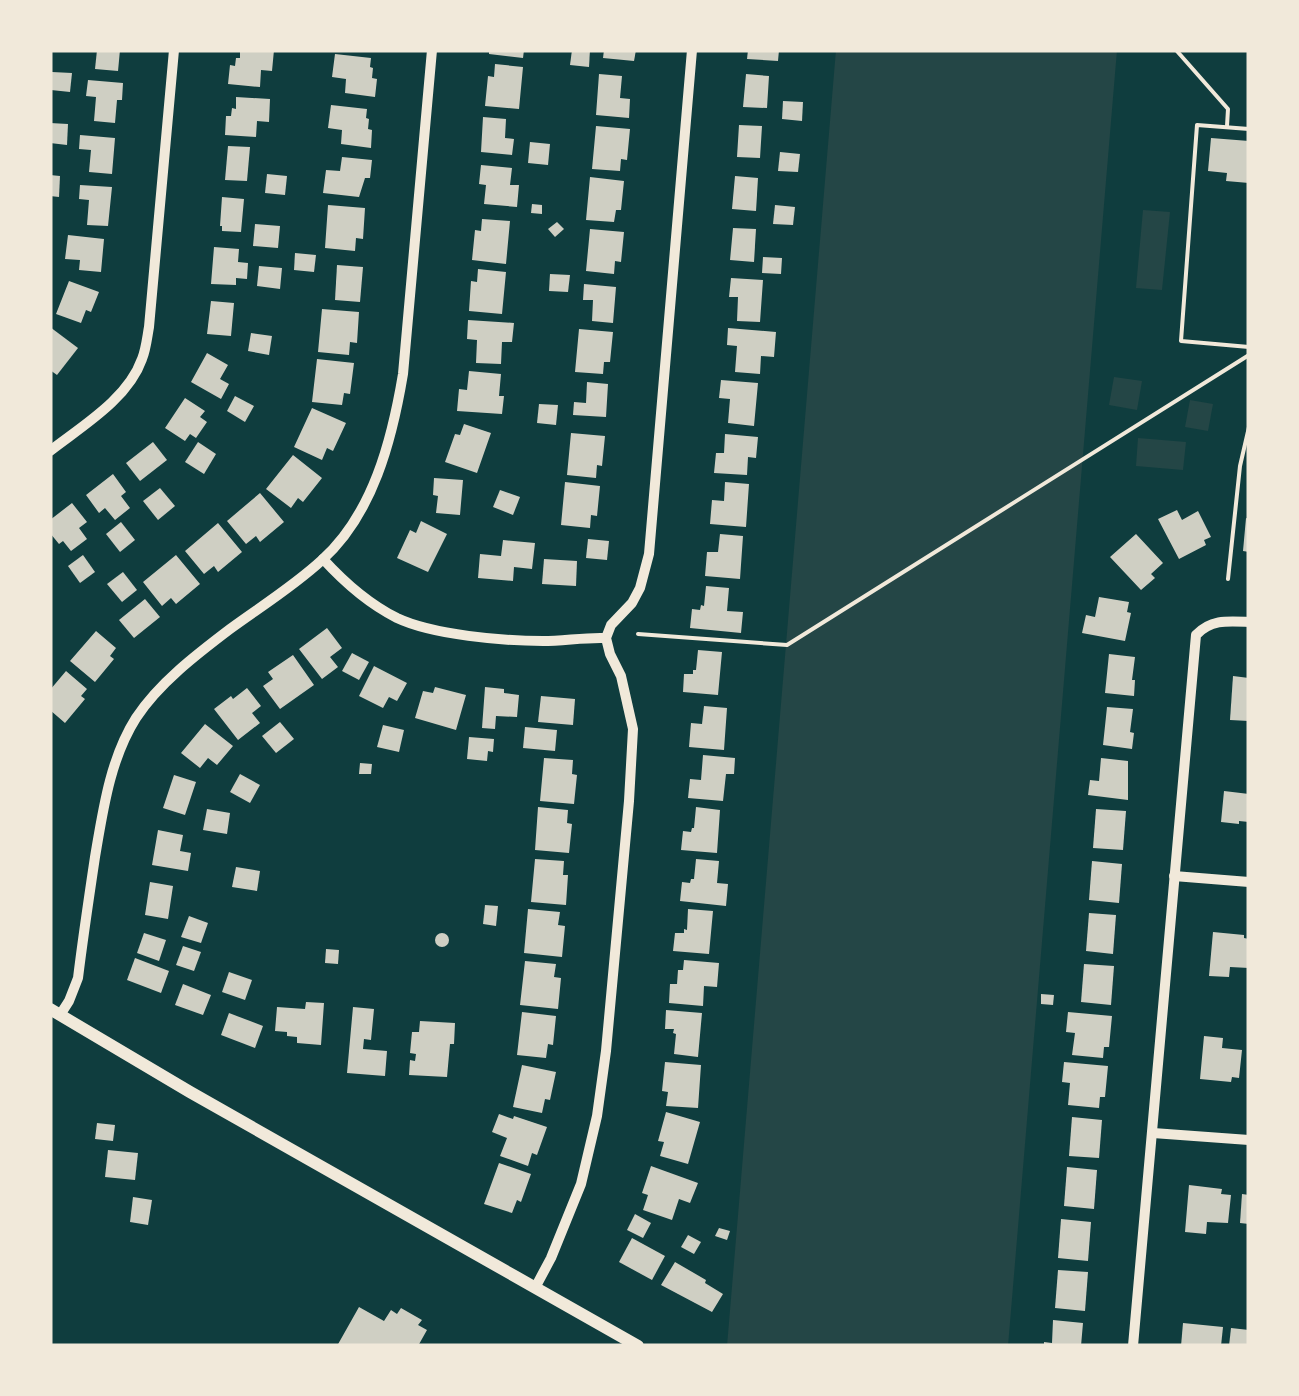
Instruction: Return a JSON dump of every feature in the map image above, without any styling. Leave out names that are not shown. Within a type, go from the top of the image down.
[{"type":"street","points":[[50,451],[125,388],[143,358],[174,50]]},
{"type":"street","points":[[432,50],[403,374],[388,448],[364,504],[323,560],[197,655],[137,718],[124,742],[104,803],[78,978],[69,1001],[55,1012],[638,1346]]},
{"type":"street","points":[[535,1288],[581,1184],[606,1051],[633,729],[606,638],[640,588],[649,554],[692,50]]},
{"type":"street","points":[[323,560],[371,602],[416,625],[528,640],[606,638]]},
{"type":"street","points":[[1133,1346],[1196,635],[1206,625],[1221,621],[1249,622]]},
{"type":"street","points":[[1174,876],[1249,882]]},
{"type":"street","points":[[1153,1133],[1249,1140]]},
{"type":"path","points":[[1176,50],[1228,109],[1227,127]]},
{"type":"path","points":[[1249,129],[1197,125],[1180,342],[1249,347]]},
{"type":"path","points":[[638,634],[787,645],[1249,354]]},
{"type":"path","points":[[1228,579],[1240,466],[1249,427]]},
{"type":"shaded area","points":[[836,50],[1117,50],[1008,1346],[727,1346]]},
{"type":"shaded area","points":[[1143,210],[1170,212],[1162,290],[1136,288]]},
{"type":"shaded area","points":[[1114,377],[1142,381],[1137,410],[1109,405]]},
{"type":"shaded area","points":[[1190,400],[1213,404],[1208,431],[1185,427]]},
{"type":"shaded area","points":[[1138,438],[1186,442],[1183,470],[1136,466]]},
{"type":"building","points":[[97,50],[120,50],[118,71],[95,69]]},
{"type":"building","points":[[240,50],[274,50],[272,71],[261,70],[260,87],[228,84],[230,65],[235,66]]},
{"type":"building","points":[[489,50],[524,50],[523,58],[489,54]]},
{"type":"building","points":[[572,50],[590,50],[589,67],[570,65]]},
{"type":"building","points":[[604,50],[636,50],[634,61],[603,58]]},
{"type":"building","points":[[748,50],[779,50],[778,61],[747,59]]},
{"type":"building","points":[[335,54],[371,58],[372,78],[377,79],[375,97],[345,93],[346,79],[332,77]]},
{"type":"building","points":[[495,64],[523,67],[519,109],[485,106],[488,76],[494,77]]},
{"type":"building","points":[[52,72],[72,73],[70,92],[51,90]]},
{"type":"building","points":[[599,74],[622,76],[620,98],[630,99],[629,118],[596,115]]},
{"type":"building","points":[[746,74],[769,76],[767,108],[743,107]]},
{"type":"building","points":[[88,80],[123,83],[115,123],[94,121],[96,97],[86,96]]},
{"type":"building","points":[[236,97],[270,99],[269,122],[257,121],[256,137],[225,135],[226,116],[231,116],[232,108],[236,109]]},
{"type":"building","points":[[783,101],[803,102],[802,121],[782,119]]},
{"type":"building","points":[[331,105],[367,109],[371,148],[341,144],[342,130],[328,128]]},
{"type":"building","points":[[483,117],[506,119],[505,138],[514,139],[512,155],[481,152]]},
{"type":"building","points":[[50,123],[68,124],[67,145],[50,143]]},
{"type":"building","points":[[739,125],[762,126],[760,158],[737,157]]},
{"type":"building","points":[[596,126],[630,129],[627,160],[621,159],[620,171],[592,169]]},
{"type":"building","points":[[80,135],[115,138],[112,174],[89,172],[91,150],[79,149]]},
{"type":"building","points":[[1211,138],[1249,141],[1249,183],[1226,181],[1227,173],[1208,171]]},
{"type":"building","points":[[530,142],[550,144],[548,165],[528,163]]},
{"type":"building","points":[[228,146],[250,147],[247,181],[225,180]]},
{"type":"building","points":[[780,152],[800,154],[798,172],[778,171]]},
{"type":"building","points":[[342,157],[372,160],[370,178],[365,178],[359,197],[323,193],[326,170],[340,171]]},
{"type":"building","points":[[481,165],[512,168],[510,185],[519,185],[517,207],[484,204],[486,185],[479,184]]},
{"type":"building","points":[[267,174],[287,176],[285,195],[265,193]]},
{"type":"building","points":[[50,175],[60,176],[59,197],[50,196]]},
{"type":"building","points":[[735,176],[758,178],[756,211],[732,209]]},
{"type":"building","points":[[590,177],[624,181],[621,210],[616,210],[614,222],[586,220]]},
{"type":"building","points":[[80,185],[112,187],[108,226],[87,225],[89,200],[79,199]]},
{"type":"building","points":[[222,197],[244,199],[241,232],[222,231]]},
{"type":"building","points":[[532,204],[542,205],[542,214],[531,213]]},
{"type":"building","points":[[328,205],[365,208],[363,239],[356,238],[355,251],[325,248]]},
{"type":"building","points":[[775,205],[795,207],[793,225],[773,224]]},
{"type":"building","points":[[482,219],[510,221],[506,264],[472,260],[475,230],[481,231]]},
{"type":"building","points":[[557,222],[564,229],[555,237],[548,229]]},
{"type":"building","points":[[255,224],[280,226],[278,248],[253,246]]},
{"type":"building","points":[[733,228],[756,229],[754,262],[730,260]]},
{"type":"building","points":[[590,229],[624,232],[621,262],[615,261],[614,274],[586,271]]},
{"type":"building","points":[[68,235],[104,239],[101,272],[79,270],[80,260],[65,259]]},
{"type":"building","points":[[214,247],[239,249],[238,262],[248,263],[247,279],[236,278],[236,285],[211,284]]},
{"type":"building","points":[[295,253],[316,255],[314,272],[294,270]]},
{"type":"building","points":[[763,257],[782,258],[781,274],[762,273]]},
{"type":"building","points":[[337,265],[363,267],[360,302],[335,300]]},
{"type":"building","points":[[259,266],[282,268],[280,289],[257,286]]},
{"type":"building","points":[[478,269],[506,272],[502,314],[469,311],[471,281],[477,282]]},
{"type":"building","points":[[550,274],[570,275],[568,292],[549,291]]},
{"type":"building","points":[[731,278],[763,280],[760,322],[737,321],[738,297],[729,297]]},
{"type":"building","points":[[69,281],[99,292],[91,312],[86,310],[81,323],[56,314]]},
{"type":"building","points":[[584,284],[616,287],[613,323],[592,321],[593,300],[583,300]]},
{"type":"building","points":[[211,301],[234,303],[231,336],[207,334]]},
{"type":"building","points":[[322,309],[359,312],[357,343],[350,342],[349,355],[318,352]]},
{"type":"building","points":[[468,320],[514,323],[512,342],[502,342],[501,364],[476,363],[477,340],[467,339]]},
{"type":"building","points":[[50,327],[78,348],[57,375],[50,370]]},
{"type":"building","points":[[728,328],[776,332],[774,357],[761,356],[760,374],[735,372],[737,346],[727,345]]},
{"type":"building","points":[[579,329],[613,332],[610,362],[604,362],[603,374],[575,372]]},
{"type":"building","points":[[251,333],[272,336],[269,355],[248,351]]},
{"type":"building","points":[[207,353],[228,365],[220,379],[229,384],[221,399],[191,382]]},
{"type":"building","points":[[317,359],[354,363],[350,394],[344,393],[342,405],[312,402]]},
{"type":"building","points":[[469,371],[501,374],[502,414],[457,411],[459,389],[467,390]]},
{"type":"building","points":[[721,380],[758,383],[754,426],[728,423],[730,399],[719,398]]},
{"type":"building","points":[[587,382],[608,384],[606,417],[573,415],[574,402],[586,403]]},
{"type":"building","points":[[235,396],[254,406],[245,422],[227,411]]},
{"type":"building","points":[[185,398],[205,411],[200,417],[207,422],[196,438],[190,434],[185,441],[165,428]]},
{"type":"building","points":[[539,404],[558,405],[556,425],[537,423]]},
{"type":"building","points":[[312,408],[346,423],[333,451],[327,448],[322,460],[294,447]]},
{"type":"building","points":[[464,424],[491,433],[477,473],[445,462],[455,434],[460,435]]},
{"type":"building","points":[[571,433],[605,436],[602,466],[597,465],[596,478],[567,475]]},
{"type":"building","points":[[725,434],[758,437],[756,458],[748,457],[747,475],[714,473],[716,453],[724,453]]},
{"type":"building","points":[[153,442],[167,460],[140,481],[126,463]]},
{"type":"building","points":[[198,442],[216,454],[204,474],[185,462]]},
{"type":"building","points":[[293,455],[322,478],[303,502],[298,498],[291,508],[266,489]]},
{"type":"building","points":[[113,474],[126,492],[121,496],[130,508],[115,520],[105,508],[99,513],[86,495]]},
{"type":"building","points":[[434,478],[463,480],[460,515],[436,513]]},
{"type":"building","points":[[565,482],[600,486],[597,516],[591,515],[590,528],[561,525]]},
{"type":"building","points":[[725,482],[749,484],[746,527],[710,524],[712,500],[724,501]]},
{"type":"building","points":[[160,488],[175,506],[158,520],[143,501]]},
{"type":"building","points":[[500,490],[520,497],[513,515],[493,507]]},
{"type":"building","points":[[260,493],[284,522],[260,542],[256,536],[246,544],[227,521]]},
{"type":"building","points":[[72,503],[87,522],[79,528],[87,539],[71,551],[50,533],[50,520]]},
{"type":"building","points":[[1177,510],[1182,520],[1198,511],[1211,537],[1204,540],[1206,545],[1179,559],[1158,519]]},
{"type":"building","points":[[1246,518],[1249,519],[1249,552],[1243,551]]},
{"type":"building","points":[[421,521],[447,534],[428,572],[397,558],[410,530],[416,533]]},
{"type":"building","points":[[121,522],[135,540],[120,552],[106,534]]},
{"type":"building","points":[[218,523],[242,552],[218,572],[214,566],[204,574],[185,551]]},
{"type":"building","points":[[720,534],[743,536],[740,579],[705,576],[707,552],[718,552]]},
{"type":"building","points":[[1136,534],[1163,563],[1151,574],[1155,578],[1141,590],[1110,557]]},
{"type":"building","points":[[588,539],[609,541],[607,560],[586,558]]},
{"type":"building","points":[[503,540],[535,543],[532,569],[514,567],[513,581],[478,578],[480,554],[501,556]]},
{"type":"building","points":[[83,555],[95,572],[80,583],[68,566]]},
{"type":"building","points":[[176,555],[200,584],[176,604],[171,598],[162,606],[143,582]]},
{"type":"building","points":[[544,559],[577,561],[576,586],[542,584]]},
{"type":"building","points":[[123,572],[137,590],[122,602],[107,584]]},
{"type":"building","points":[[706,586],[729,588],[727,611],[743,612],[741,633],[690,628],[692,609],[704,606]]},
{"type":"building","points":[[1099,597],[1129,602],[1127,612],[1131,613],[1125,641],[1082,633],[1086,615],[1095,617]]},
{"type":"building","points":[[145,599],[160,617],[134,638],[119,620]]},
{"type":"building","points":[[327,628],[342,648],[330,657],[338,667],[322,679],[299,649]]},
{"type":"building","points":[[96,631],[116,648],[110,656],[114,659],[95,682],[70,661]]},
{"type":"building","points":[[698,650],[722,652],[718,695],[683,692],[684,674],[696,670]]},
{"type":"building","points":[[352,653],[369,662],[359,680],[342,671]]},
{"type":"building","points":[[1109,654],[1135,657],[1134,696],[1105,693]]},
{"type":"building","points":[[293,655],[314,685],[280,709],[263,686],[273,679],[268,672]]},
{"type":"building","points":[[374,666],[407,683],[397,701],[389,697],[383,708],[359,696]]},
{"type":"building","points":[[66,671],[87,689],[81,696],[85,699],[65,723],[50,710],[50,690]]},
{"type":"building","points":[[1233,676],[1249,678],[1249,721],[1230,720]]},
{"type":"building","points":[[435,687],[466,695],[456,730],[415,718],[423,691],[433,693]]},
{"type":"building","points":[[485,687],[519,695],[517,717],[496,716],[495,729],[482,728]]},
{"type":"building","points":[[247,688],[261,706],[252,713],[260,723],[238,740],[214,709]]},
{"type":"building","points":[[541,696],[575,699],[573,725],[538,722]]},
{"type":"building","points":[[704,706],[727,708],[724,750],[689,747],[691,723],[702,724]]},
{"type":"building","points":[[1107,707],[1133,709],[1132,749],[1103,745]]},
{"type":"building","points":[[280,722],[294,739],[276,753],[262,736]]},
{"type":"building","points":[[205,724],[233,746],[217,765],[208,758],[200,768],[181,753]]},
{"type":"building","points":[[383,725],[404,730],[399,752],[377,747]]},
{"type":"building","points":[[525,727],[557,730],[555,751],[523,748]]},
{"type":"building","points":[[469,737],[494,739],[487,761],[467,759]]},
{"type":"building","points":[[703,755],[735,758],[734,774],[726,774],[723,801],[688,798],[690,779],[701,780]]},
{"type":"building","points":[[544,758],[573,760],[572,774],[577,775],[574,804],[540,801]]},
{"type":"building","points":[[1101,758],[1128,761],[1128,800],[1088,795],[1090,780],[1099,781]]},
{"type":"building","points":[[360,763],[372,764],[371,774],[359,774]]},
{"type":"building","points":[[240,774],[260,785],[250,803],[230,792]]},
{"type":"building","points":[[174,775],[196,782],[185,815],[163,808]]},
{"type":"building","points":[[1224,791],[1249,794],[1249,822],[1221,822]]},
{"type":"building","points":[[538,807],[568,810],[567,823],[572,824],[569,853],[535,850]]},
{"type":"building","points":[[696,807],[720,810],[717,853],[681,850],[683,831],[691,832],[694,828]]},
{"type":"building","points":[[207,809],[230,813],[227,834],[203,830]]},
{"type":"building","points":[[1096,809],[1126,811],[1123,850],[1093,848]]},
{"type":"building","points":[[158,830],[183,835],[180,851],[191,853],[188,871],[152,865]]},
{"type":"building","points":[[535,859],[564,861],[563,875],[568,875],[566,905],[531,902]]},
{"type":"building","points":[[696,859],[719,861],[717,883],[728,884],[726,906],[680,901],[682,882],[694,879]]},
{"type":"building","points":[[1092,861],[1122,864],[1119,903],[1089,900]]},
{"type":"building","points":[[236,867],[260,871],[257,891],[232,887]]},
{"type":"building","points":[[150,882],[173,886],[168,919],[145,915]]},
{"type":"building","points":[[485,905],[498,906],[496,926],[483,924]]},
{"type":"building","points":[[528,909],[560,912],[558,925],[565,926],[562,957],[524,953]]},
{"type":"building","points":[[688,909],[713,911],[709,954],[673,951],[675,933],[687,930]]},
{"type":"building","points":[[1089,913],[1116,915],[1113,954],[1086,951]]},
{"type":"building","points":[[189,916],[208,923],[201,943],[181,937]]},
{"type":"building","points":[[1213,932],[1249,939],[1249,968],[1230,967],[1229,977],[1209,976]]},
{"type":"building","points":[[144,933],[166,940],[159,961],[137,953]]},
{"type":"building","points":[[442,933],[449,940],[442,947],[435,940]]},
{"type":"building","points":[[183,946],[201,952],[194,971],[176,965]]},
{"type":"building","points":[[326,949],[339,950],[338,964],[325,963]]},
{"type":"building","points":[[135,958],[169,971],[161,993],[127,980]]},
{"type":"building","points":[[684,960],[719,963],[717,987],[704,986],[703,1006],[669,1003],[670,984],[677,984]]},
{"type":"building","points":[[525,961],[556,964],[554,977],[561,978],[558,1009],[520,1005]]},
{"type":"building","points":[[1084,964],[1114,966],[1111,1005],[1081,1002]]},
{"type":"building","points":[[229,972],[252,980],[245,1000],[222,992]]},
{"type":"building","points":[[183,984],[211,995],[203,1015],[175,1005]]},
{"type":"building","points":[[1041,994],[1054,995],[1053,1005],[1041,1004]]},
{"type":"building","points":[[306,1002],[324,1003],[321,1045],[297,1043],[297,1037],[275,1031],[277,1007],[305,1009]]},
{"type":"building","points":[[353,1007],[374,1009],[371,1040],[364,1039],[363,1049],[387,1051],[385,1076],[347,1073]]},
{"type":"building","points":[[666,1010],[702,1013],[698,1057],[674,1054],[676,1034],[674,1029],[665,1029]]},
{"type":"building","points":[[522,1012],[556,1016],[553,1045],[548,1044],[546,1058],[517,1055]]},
{"type":"building","points":[[1068,1012],[1112,1016],[1109,1047],[1104,1047],[1103,1058],[1072,1055],[1075,1033],[1066,1032]]},
{"type":"building","points":[[229,1013],[263,1026],[255,1048],[221,1035]]},
{"type":"building","points":[[420,1021],[455,1023],[447,1077],[409,1075],[410,1060],[415,1061],[416,1054],[410,1053],[412,1032],[419,1032]]},
{"type":"building","points":[[1204,1036],[1223,1038],[1222,1048],[1242,1050],[1239,1078],[1232,1077],[1231,1082],[1200,1079]]},
{"type":"building","points":[[665,1062],[701,1065],[698,1108],[666,1106],[668,1092],[662,1091]]},
{"type":"building","points":[[1064,1062],[1108,1066],[1105,1097],[1100,1097],[1099,1108],[1068,1105],[1070,1083],[1062,1082]]},
{"type":"building","points":[[522,1065],[556,1072],[550,1100],[545,1099],[542,1113],[513,1107]]},
{"type":"building","points":[[666,1112],[700,1122],[688,1164],[660,1156],[664,1142],[658,1141]]},
{"type":"building","points":[[499,1114],[547,1127],[537,1155],[532,1153],[528,1166],[500,1156],[507,1138],[492,1132]]},
{"type":"building","points":[[1072,1117],[1102,1120],[1099,1158],[1069,1156]]},
{"type":"building","points":[[97,1123],[115,1125],[113,1141],[95,1139]]},
{"type":"building","points":[[108,1150],[138,1153],[135,1180],[105,1177]]},
{"type":"building","points":[[499,1163],[531,1174],[521,1202],[517,1200],[512,1213],[484,1204]]},
{"type":"building","points":[[651,1166],[698,1183],[690,1203],[679,1199],[672,1220],[643,1210],[648,1195],[642,1193]]},
{"type":"building","points":[[1067,1167],[1097,1170],[1094,1209],[1064,1206]]},
{"type":"building","points":[[1189,1185],[1222,1189],[1221,1194],[1231,1195],[1228,1223],[1207,1222],[1206,1234],[1185,1232]]},
{"type":"building","points":[[1242,1194],[1249,1195],[1249,1224],[1240,1223]]},
{"type":"building","points":[[133,1197],[152,1200],[148,1225],[130,1222]]},
{"type":"building","points":[[635,1214],[651,1223],[643,1238],[627,1230]]},
{"type":"building","points":[[1061,1219],[1091,1222],[1088,1261],[1058,1258]]},
{"type":"building","points":[[719,1228],[730,1231],[727,1240],[715,1236]]},
{"type":"building","points":[[688,1235],[701,1242],[694,1254],[681,1247]]},
{"type":"building","points":[[632,1238],[665,1256],[652,1280],[619,1262]]},
{"type":"building","points":[[675,1262],[723,1294],[712,1312],[661,1285]]},
{"type":"building","points":[[1058,1270],[1088,1272],[1085,1311],[1055,1308]]},
{"type":"building","points":[[359,1307],[384,1321],[391,1310],[397,1314],[401,1308],[422,1320],[418,1325],[427,1330],[418,1346],[337,1346]]},
{"type":"building","points":[[1053,1320],[1083,1323],[1081,1346],[1044,1346],[1044,1342],[1052,1343]]},
{"type":"building","points":[[1183,1323],[1223,1327],[1221,1346],[1181,1346]]},
{"type":"building","points":[[1231,1328],[1249,1330],[1249,1346],[1229,1346]]}]
